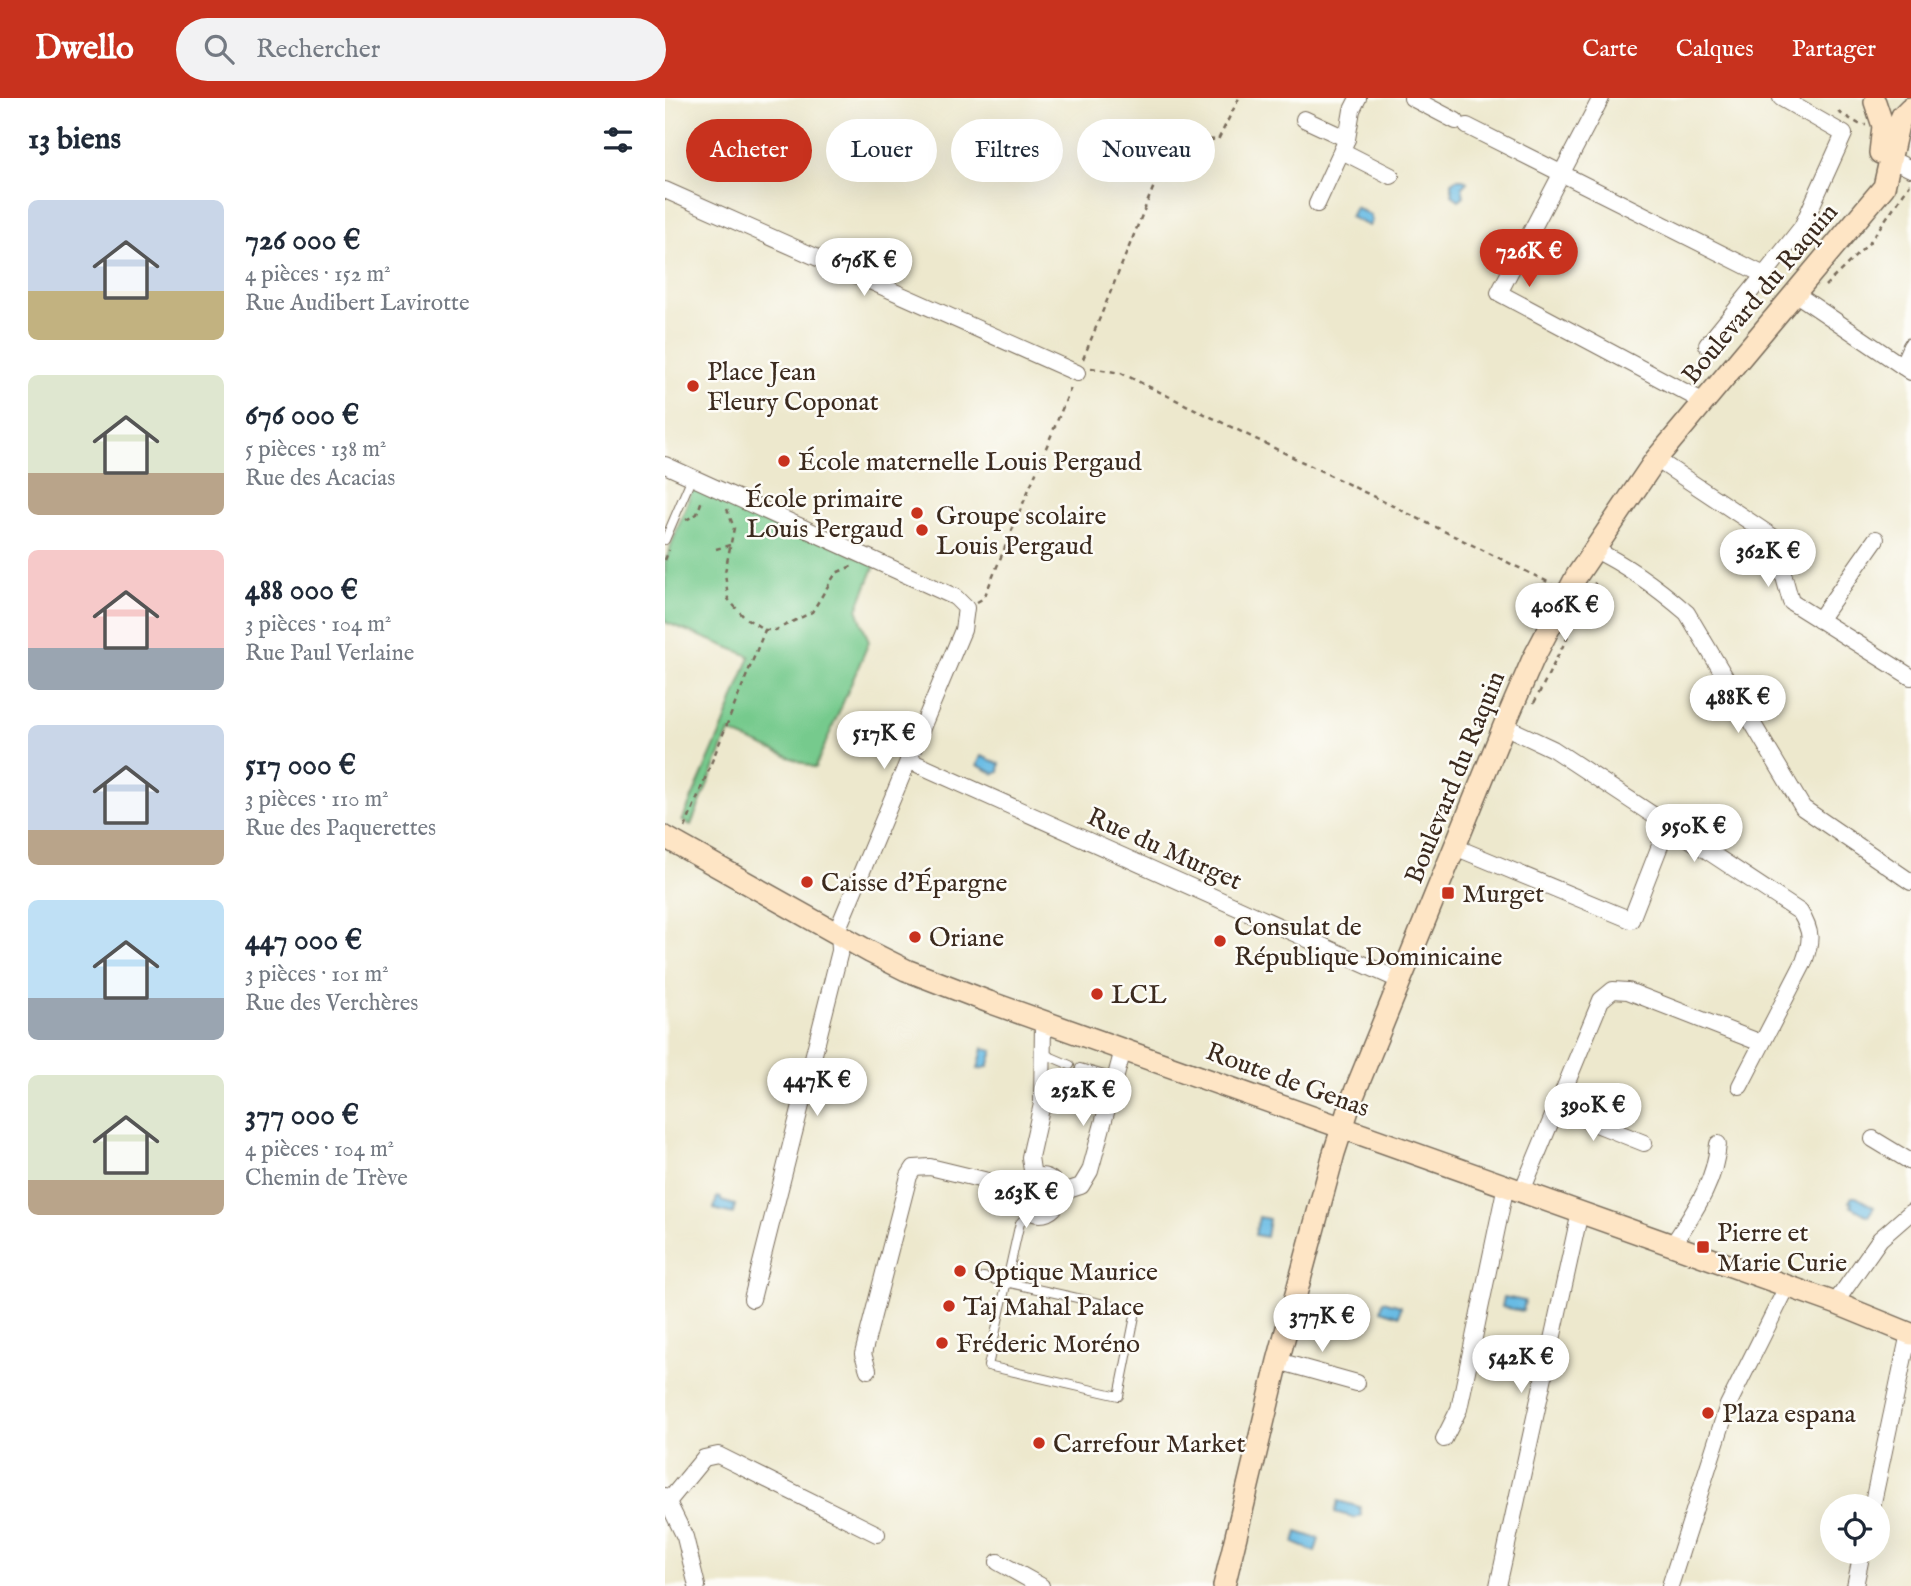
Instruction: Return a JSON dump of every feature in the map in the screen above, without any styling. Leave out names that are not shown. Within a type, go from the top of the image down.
[{"type":"street","points":[[1317,204],[1345,145],[1352,110],[1358,98]]},
{"type":"street","points":[[1412,98],[1764,275]]},
{"type":"street","points":[[1601,98],[1499,293],[1704,402]]},
{"type":"street","points":[[1707,345],[1802,227],[1844,134],[1781,98]]},
{"type":"street","points":[[1872,99],[1892,111],[1911,107]]},
{"type":"street","name":"Boulevard du Raquin","points":[[1868,206],[1876,182],[1883,126],[1872,99]]},
{"type":"street","name":"Boulevard du Raquin","points":[[1224,1586],[1277,1361],[1343,1128],[1533,659],[1593,549],[1656,459],[1884,187],[1898,125],[1911,107]]},
{"type":"street","points":[[1304,118],[1391,176]]},
{"type":"street","points":[[1890,159],[1911,169]]},
{"type":"street","points":[[665,190],[1077,373]]},
{"type":"street","points":[[1796,294],[1907,369],[1911,346]]},
{"type":"street","points":[[1656,459],[1773,537],[1791,602],[1911,677]]},
{"type":"street","points":[[665,465],[955,597],[966,608],[963,630],[839,926],[840,951],[752,1299]]},
{"type":"street","points":[[1819,620],[1876,539]]},
{"type":"street","points":[[1593,549],[1609,556],[1661,591],[1687,614],[1803,808],[1911,882]]},
{"type":"street","points":[[1504,726],[1553,749],[1800,912],[1809,927],[1810,946],[1740,1086]]},
{"type":"street","name":"Rue du Murget","points":[[908,760],[1401,981]]},
{"type":"street","points":[[1455,847],[1631,920],[1668,825]]},
{"type":"street","name":"Route de Genas","points":[[671,840],[906,970],[1835,1303],[1910,1333]]},
{"type":"street","points":[[1444,1439],[1459,1409],[1514,1188],[1556,1108],[1601,1000],[1613,990],[1628,990],[1761,1043]]},
{"type":"street","points":[[1033,1177],[1031,1157],[1042,1104],[1043,1021]]},
{"type":"street","points":[[1059,1193],[1081,1185],[1090,1171],[1123,1050]]},
{"type":"street","points":[[1556,1108],[1644,1143]]},
{"type":"street","points":[[1873,1139],[1911,1162]]},
{"type":"street","points":[[1672,1245],[1703,1198],[1717,1164],[1718,1144]]},
{"type":"street","points":[[868,1370],[863,1354],[909,1176],[914,1168],[930,1167],[1021,1189]]},
{"type":"street","points":[[1042,1175],[1052,1180],[1059,1193],[1057,1205],[1048,1213],[1030,1212],[1022,1202],[1021,1189],[1033,1177],[1042,1175]]},
{"type":"street","points":[[1497,1586],[1580,1212]]},
{"type":"street","points":[[1835,1303],[1880,1239],[1911,1212]]},
{"type":"street","points":[[1670,1586],[1728,1405],[1787,1287]]},
{"type":"street","points":[[1875,1494],[1910,1333]]},
{"type":"street","points":[[1277,1361],[1357,1383]]},
{"type":"street","points":[[698,1586],[685,1537],[666,1500],[704,1458],[718,1455],[877,1534]]},
{"type":"street","points":[[998,1562],[1041,1586]]},
{"type":"street","points":[[1855,1586],[1860,1564]]},
{"type":"lane","points":[[668,544],[692,477]]},
{"type":"lane","points":[[1042,1053],[1070,1065]]},
{"type":"lane","points":[[1080,1068],[1115,1078]]},
{"type":"lane","points":[[983,1277],[1005,1283],[1136,1311],[1119,1396],[988,1366],[1005,1283],[1020,1223],[1030,1212]]},
{"type":"path","points":[[966,608],[984,598],[1156,181],[1173,147],[1188,138],[1218,139],[1239,98]]},
{"type":"path","points":[[1077,373],[1094,367],[1121,373],[1568,592]]},
{"type":"path","points":[[681,523],[697,514],[701,500],[717,488],[734,528],[725,572],[728,600],[744,617],[765,630],[776,630],[812,612],[836,573],[869,558]]},
{"type":"path","points":[[665,560],[668,544]]},
{"type":"path","points":[[716,549],[730,545]]},
{"type":"path","points":[[671,840],[689,821],[765,630]]},
{"type":"green space","points":[[695,482],[875,565],[857,609],[869,642],[815,768],[729,732],[691,825],[682,821],[750,656],[665,622],[665,562]]},
{"type":"water","points":[[1456,179],[1467,182],[1462,187],[1464,196],[1459,200],[1452,195],[1452,182]]},
{"type":"water","points":[[1355,207],[1370,215],[1372,221],[1369,226],[1350,217]]},
{"type":"water","points":[[981,756],[1000,764],[999,772],[995,774],[977,765]]},
{"type":"water","points":[[983,1048],[993,1051],[988,1067],[978,1069]]},
{"type":"water","points":[[717,1197],[735,1205],[733,1214],[714,1209]]},
{"type":"water","points":[[1852,1197],[1874,1207],[1868,1216],[1850,1206]]},
{"type":"water","points":[[1259,1217],[1269,1219],[1266,1237],[1255,1235]]},
{"type":"water","points":[[1504,1297],[1525,1301],[1523,1311],[1502,1307]]},
{"type":"water","points":[[1383,1301],[1401,1306],[1399,1316],[1381,1310]]},
{"type":"water","points":[[1338,1501],[1360,1507],[1361,1515],[1356,1518],[1335,1512]]},
{"type":"water","points":[[1297,1532],[1319,1539],[1315,1552],[1294,1543]]},
{"type":"place","name":"Place Jean Fleury Coponat","points":[[693,386]]},
{"type":"place","name":"École maternelle Louis Pergaud","points":[[784,461]]},
{"type":"place","name":"École primaire Louis Pergaud","points":[[917,513]]},
{"type":"place","name":"Groupe scolaire Louis Pergaud","points":[[922,530]]},
{"type":"place","name":"Caisse d'Épargne","points":[[807,882]]},
{"type":"place","name":"Murget","points":[[1448,893]]},
{"type":"place","name":"Oriane","points":[[915,937]]},
{"type":"place","name":"Consulat de République Dominicaine","points":[[1220,941]]},
{"type":"place","name":"LCL","points":[[1097,994]]},
{"type":"place","name":"Pierre et Marie Curie","points":[[1703,1247]]},
{"type":"place","name":"Optique Maurice","points":[[960,1271]]},
{"type":"place","name":"Taj Mahal Palace","points":[[949,1306]]},
{"type":"place","name":"Fréderic Moréno","points":[[942,1343]]},
{"type":"place","name":"Plaza espana","points":[[1708,1413]]},
{"type":"place","name":"Carrefour Market","points":[[1039,1443]]}]
